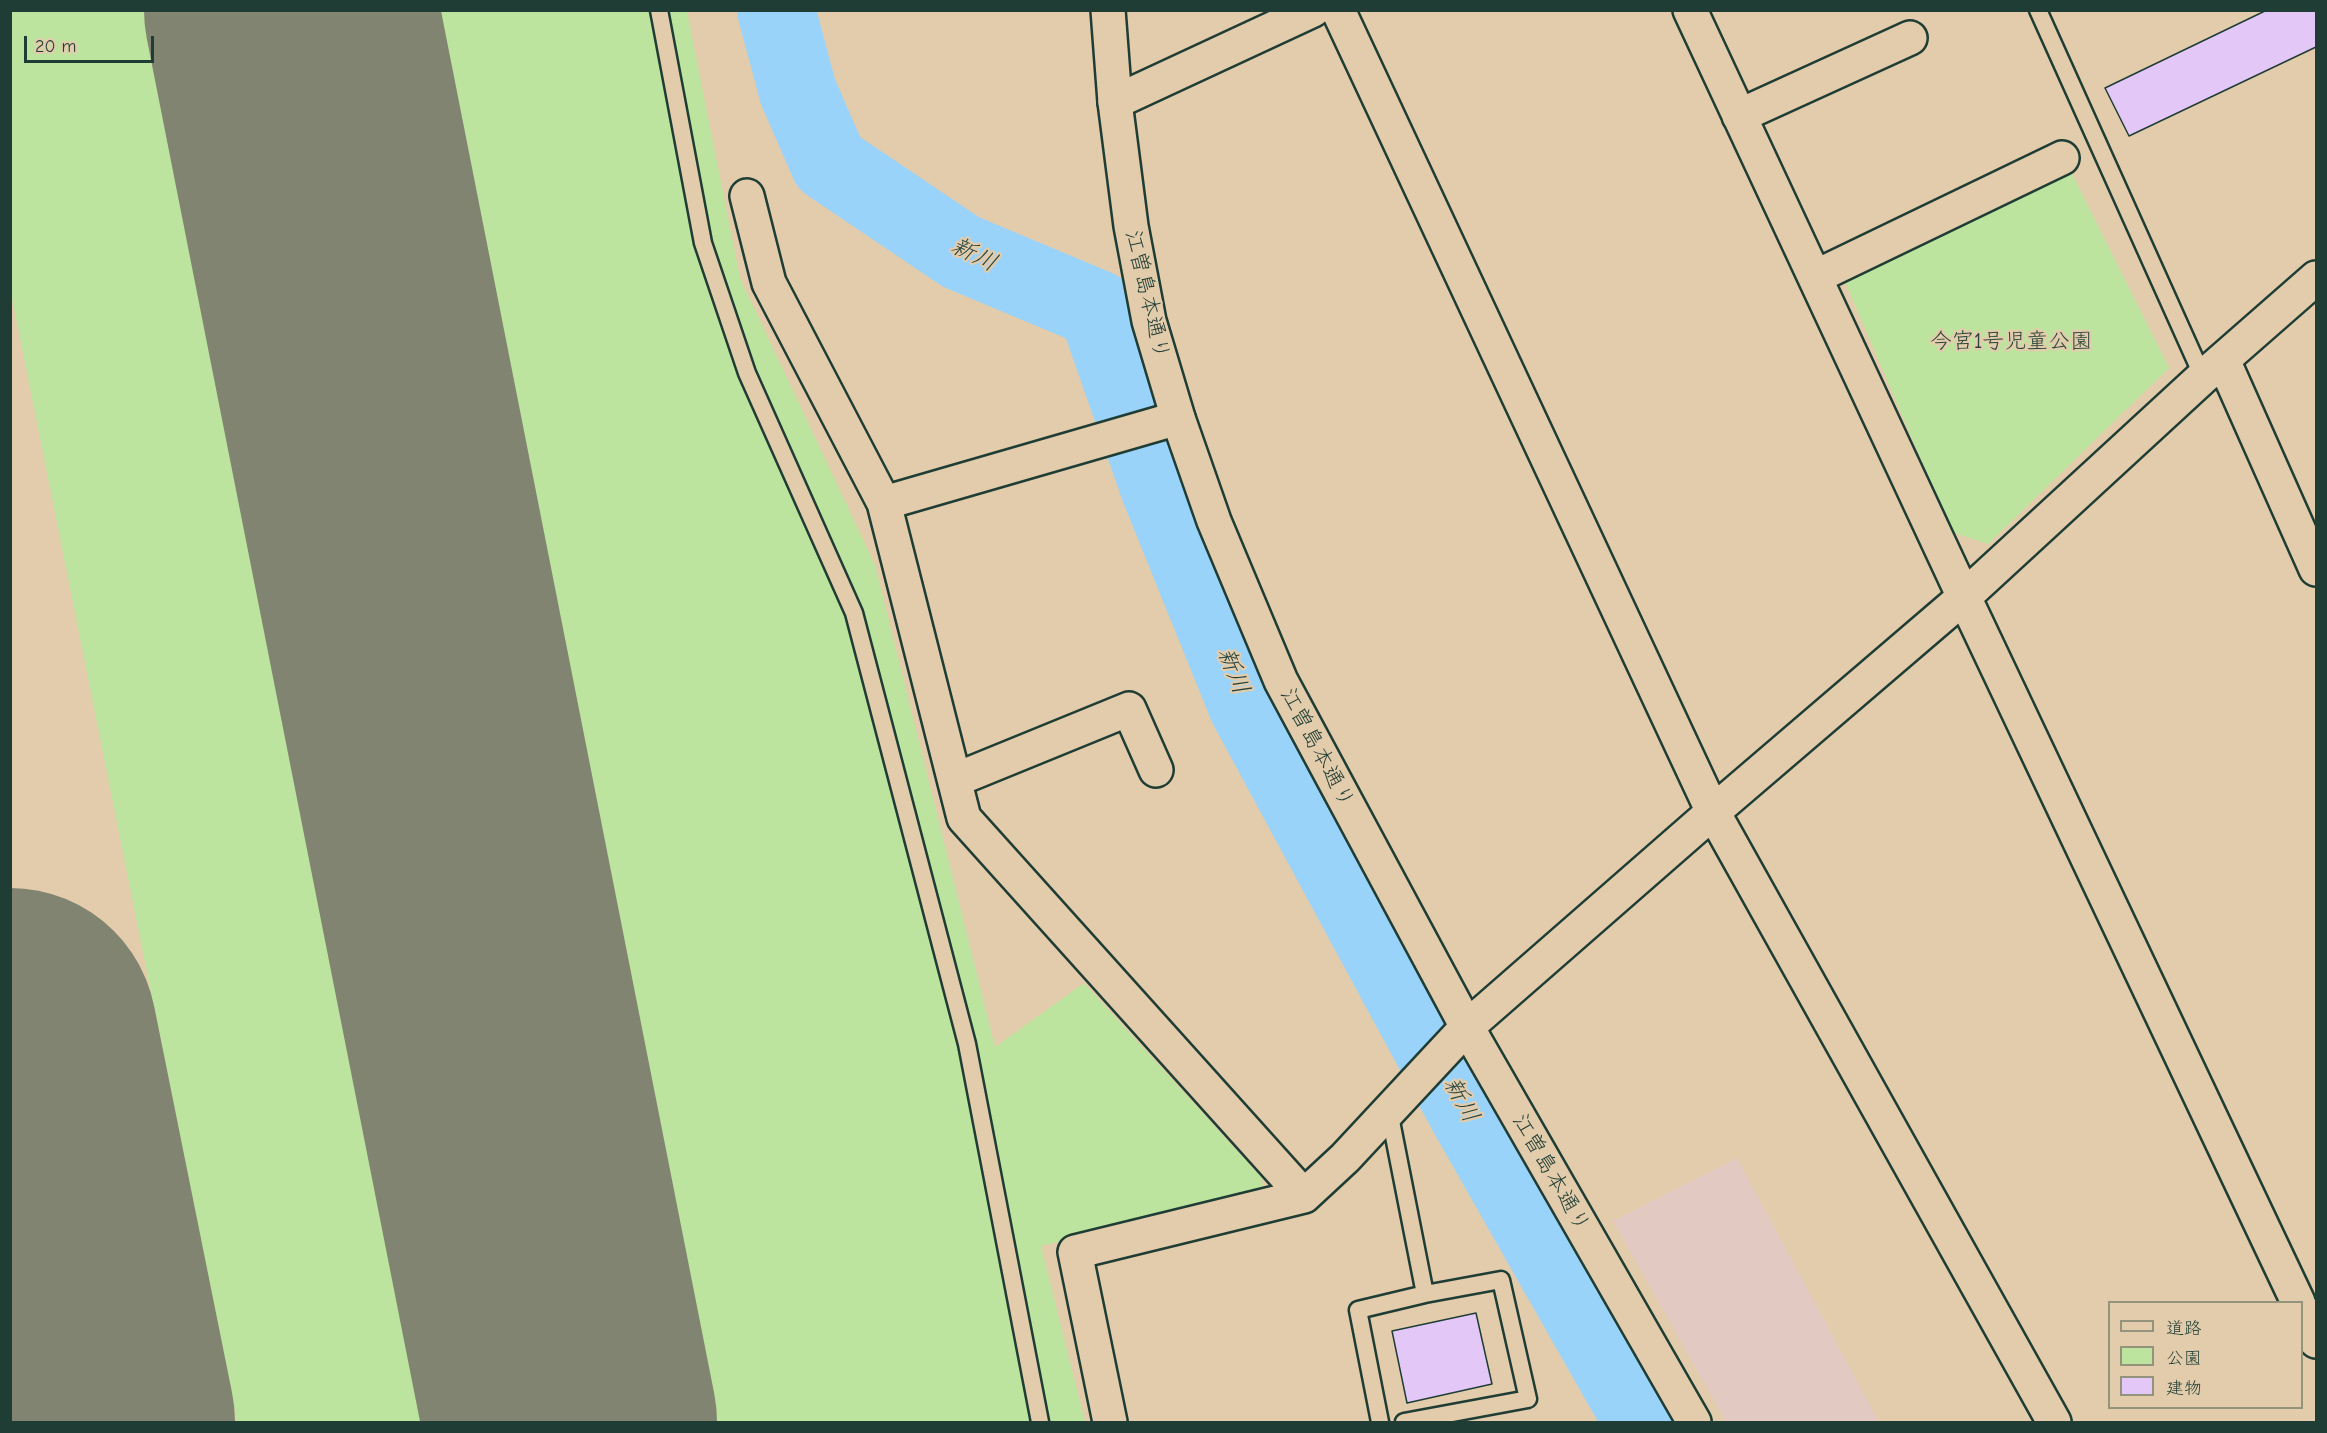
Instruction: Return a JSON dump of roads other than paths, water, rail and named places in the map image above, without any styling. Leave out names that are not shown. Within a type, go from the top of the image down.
[{"type":"street","name":"江曽島本通り","points":[[1108,10],[1115,102],[1131,226],[1149,321],[1178,418],[1214,521],[1281,681],[1467,1027],[1688,1420]]},
{"type":"street","points":[[1115,102],[1313,10]]},
{"type":"street","points":[[1338,10],[1713,812],[2054,1422]]},
{"type":"street","points":[[1690,10],[1964,597],[2298,1301]]},
{"type":"street","points":[[1740,116],[1911,38]]},
{"type":"street","points":[[1815,277],[2062,158]]},
{"type":"street","points":[[747,196],[769,283],[884,503],[964,818],[1304,1196]]},
{"type":"street","points":[[1110,1422],[1075,1252],[1304,1196],[1346,1158],[1467,1027],[1964,597],[2316,278]]},
{"type":"street","points":[[2213,369],[2316,569]]},
{"type":"street","points":[[884,503],[1178,418]]},
{"type":"street","points":[[955,780],[1129,709],[1156,770]]},
{"type":"street","points":[[2303,1314],[2316,1341]]},
{"type":"lane","points":[[659,10],[703,243],[747,373],[854,613],[967,1044],[1040,1422]]},
{"type":"lane","points":[[2038,10],[2213,369]]},
{"type":"lane","points":[[1389,1111],[1425,1294]]},
{"type":"lane","points":[[1380,1422],[1358,1310],[1425,1294],[1501,1280],[1528,1399],[1404,1422]]},
{"type":"waterway","name":"新川","points":[[776,10],[798,92],[829,163],[961,252],[1097,309],[1159,487],[1248,707],[1468,1114],[1643,1422]]},
{"type":"park label","name":"今宮1号児童公園","points":[[2011,342]]}]
